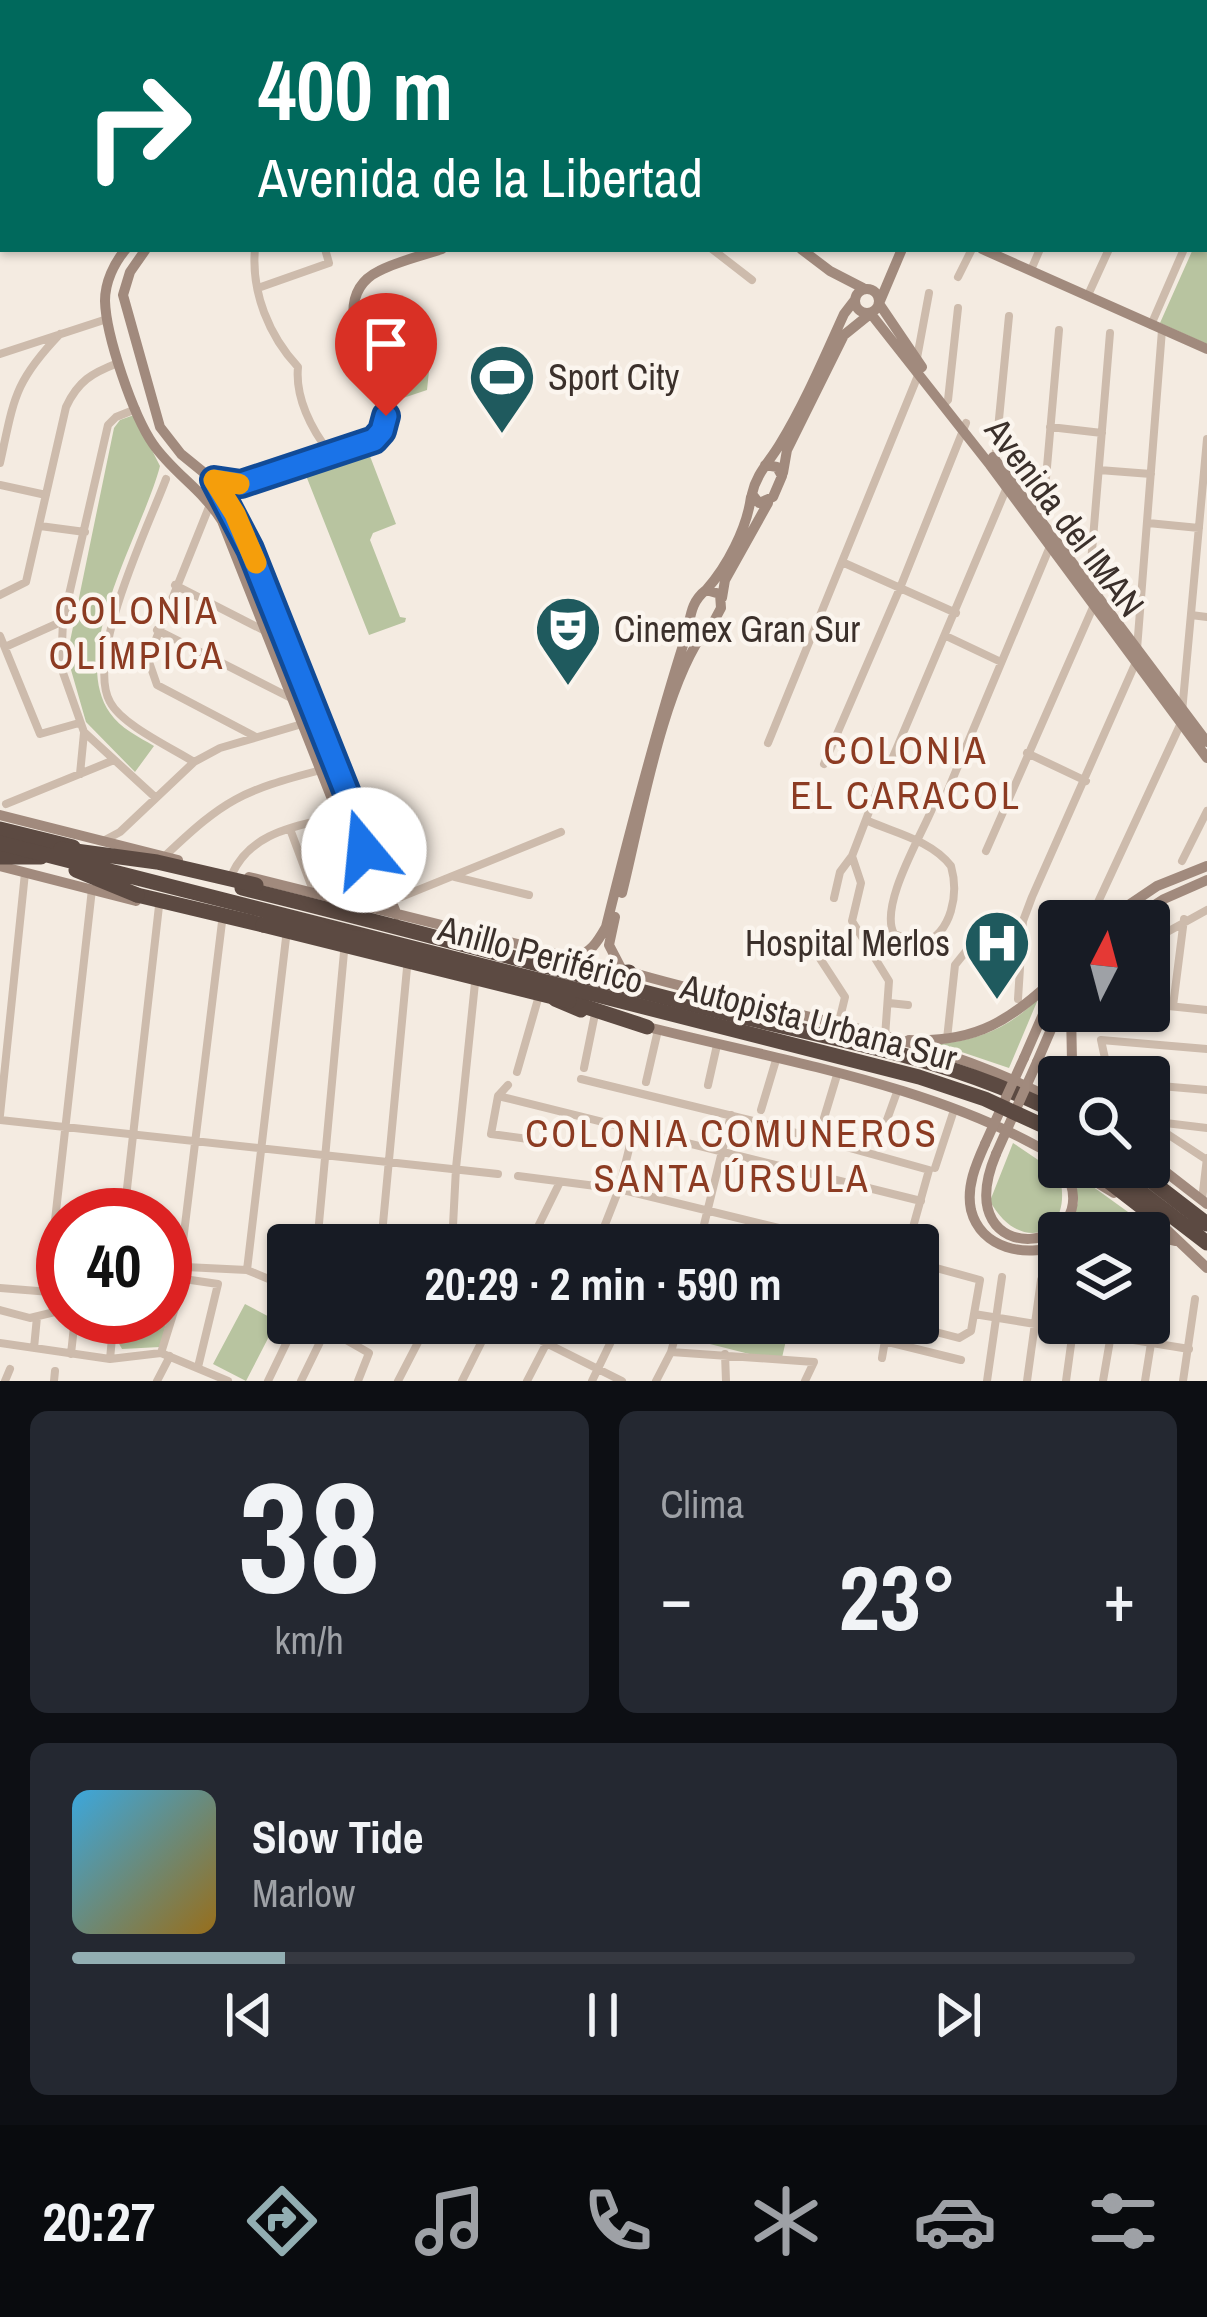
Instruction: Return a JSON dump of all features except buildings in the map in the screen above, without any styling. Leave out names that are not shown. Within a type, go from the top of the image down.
[{"type":"highway","name":"Autopista Urbana Sur","points":[[0,839],[909,1066],[966,1083],[1038,1118]]},
{"type":"highway","name":"Anillo Periférico","points":[[0,839],[184,874],[716,1011],[900,1053],[974,1076],[1038,1116]]},
{"type":"highway","points":[[0,856],[31,850],[158,862],[580,965],[702,1002],[716,1011]]},
{"type":"highway","points":[[31,850],[137,895],[653,1028]]},
{"type":"highway","name":"Anillo Periférico","points":[[31,850],[936,1089],[1038,1122]]},
{"type":"highway","points":[[184,874],[263,881]]},
{"type":"highway","points":[[445,959],[582,1008]]},
{"type":"highway","points":[[580,965],[626,970]]},
{"type":"highway","points":[[1170,1180],[1206,1211]]},
{"type":"highway","points":[[1117,1188],[1148,1212]]},
{"type":"highway","points":[[1137,1188],[1207,1239]]},
{"type":"highway","points":[[1144,1188],[1207,1239]]},
{"type":"highway","points":[[1168,1188],[1206,1211]]},
{"type":"main road","points":[[124,252],[111,272],[106,293],[108,319],[141,418],[171,467],[211,502],[222,521],[355,857],[362,899]]},
{"type":"main road","points":[[144,252],[130,272],[123,295],[157,418],[170,443],[214,480],[250,549],[397,915]]},
{"type":"main road","points":[[181,474],[197,473],[241,484],[374,440],[386,416],[352,322],[360,287],[374,272],[433,252]]},
{"type":"main road","points":[[805,252],[875,309]]},
{"type":"main road","points":[[580,965],[581,956],[603,944],[643,795],[693,647],[718,616],[725,580],[782,476],[788,450],[844,335],[875,309],[901,252]]},
{"type":"main road","points":[[988,252],[1207,349]]},
{"type":"main road","points":[[643,795],[662,706],[694,603],[718,576],[765,466],[779,447],[844,314],[859,294],[891,274]]},
{"type":"main road","points":[[106,293],[123,295]]},
{"type":"main road","points":[[859,294],[875,309]]},
{"type":"main road","name":"Avenida del IMAN","points":[[875,309],[1182,716],[1207,758]]},
{"type":"main road","name":"Avenida del IMAN","points":[[875,309],[919,375],[946,403]]},
{"type":"main road","points":[[108,319],[127,318]]},
{"type":"main road","points":[[141,418],[157,418]]},
{"type":"main road","points":[[765,466],[776,466],[782,476]]},
{"type":"main road","points":[[752,494],[759,503],[768,502]]},
{"type":"main road","points":[[706,590],[722,598]]},
{"type":"main road","points":[[690,622],[696,628],[707,628]]},
{"type":"main road","name":"Avenida del IMAN","points":[[1182,716],[1207,742]]},
{"type":"main road","points":[[3,809],[104,841],[314,893],[362,899],[389,896]]},
{"type":"main road","points":[[355,857],[370,851]]},
{"type":"main road","points":[[0,866],[582,1008],[953,1109],[1038,1124]]},
{"type":"main road","points":[[1136,900],[1156,886],[1207,866]]},
{"type":"main road","points":[[1156,886],[1164,899],[1207,880]]},
{"type":"main road","points":[[362,899],[397,915],[525,951]]},
{"type":"main road","points":[[603,944],[626,970],[890,1038],[998,1074],[1038,1111]]},
{"type":"main road","points":[[890,1038],[970,1036],[999,1024],[1038,995]]},
{"type":"main road","points":[[1040,1032],[996,1154],[985,1192],[987,1212],[999,1229],[1024,1240],[1045,1238],[1066,1221],[1071,1188]]},
{"type":"main road","points":[[1038,1251],[1008,1249],[996,1243],[971,1210],[971,1185],[985,1144],[1047,1032]]},
{"type":"main road","points":[[1104,1188],[1146,1212]]},
{"type":"main road","points":[[1170,1231],[1207,1268]]},
{"type":"main road","points":[[1170,1240],[1181,1242]]},
{"type":"street","points":[[255,252],[253,272],[278,346],[298,367],[295,382],[304,410],[331,454]]},
{"type":"street","points":[[258,288],[329,263],[326,252]]},
{"type":"street","points":[[716,252],[752,280]]},
{"type":"street","points":[[958,277],[970,252]]},
{"type":"street","points":[[1030,272],[1039,252]]},
{"type":"street","points":[[1087,297],[1108,252]]},
{"type":"street","points":[[1018,999],[1023,921],[1137,656],[1156,327],[1183,252]]},
{"type":"street","points":[[768,743],[919,375],[917,361],[929,293]]},
{"type":"street","points":[[946,403],[958,308]]},
{"type":"street","points":[[992,463],[1009,316]]},
{"type":"street","points":[[0,354],[108,319]]},
{"type":"street","points":[[946,797],[1047,537],[1049,427],[1060,330]]},
{"type":"street","points":[[1086,589],[1109,333]]},
{"type":"street","points":[[0,464],[16,389],[60,334]]},
{"type":"street","points":[[0,595],[26,583],[66,407],[74,390],[87,376],[121,362]]},
{"type":"street","points":[[80,774],[81,727],[62,667],[63,621],[108,425],[116,417],[141,418]]},
{"type":"street","points":[[824,764],[964,427]]},
{"type":"street","points":[[1049,427],[1102,433]]},
{"type":"street","points":[[1099,900],[1182,716],[1207,439]]},
{"type":"street","points":[[1100,470],[1151,474]]},
{"type":"street","points":[[166,479],[106,641],[104,682],[121,716],[194,762]]},
{"type":"street","points":[[890,764],[1008,484]]},
{"type":"street","points":[[0,485],[46,494]]},
{"type":"street","points":[[211,502],[148,659],[157,685],[256,737]]},
{"type":"street","points":[[1148,523],[1199,528]]},
{"type":"street","points":[[40,526],[85,532]]},
{"type":"street","points":[[842,562],[956,614]]},
{"type":"street","points":[[175,585],[266,632]]},
{"type":"street","points":[[986,851],[1097,602]]},
{"type":"street","points":[[1192,615],[1207,617]]},
{"type":"street","points":[[4,647],[63,621]]},
{"type":"street","points":[[157,630],[292,698]]},
{"type":"street","points":[[0,636],[40,734],[81,727]]},
{"type":"street","points":[[946,636],[1001,662]]},
{"type":"street","points":[[104,841],[120,832],[194,762],[220,748],[302,724]]},
{"type":"street","points":[[81,727],[156,798]]},
{"type":"street","points":[[1027,753],[1086,781]]},
{"type":"street","points":[[3,809],[114,760]]},
{"type":"street","points":[[165,856],[226,802],[255,788],[321,770]]},
{"type":"street","points":[[834,898],[840,872],[868,821],[880,783]]},
{"type":"street","points":[[868,821],[918,842],[946,859],[955,884],[948,919],[936,937],[923,944],[894,934],[888,915],[918,842],[932,809]]},
{"type":"street","points":[[232,874],[242,852],[260,839],[354,811]]},
{"type":"street","points":[[1182,862],[1207,811]]},
{"type":"street","points":[[290,829],[314,893]]},
{"type":"street","points":[[120,832],[126,846]]},
{"type":"street","points":[[389,896],[454,877],[561,832]]},
{"type":"street","points":[[852,856],[861,874],[852,921],[889,981],[890,1038]]},
{"type":"street","points":[[25,873],[0,1118],[498,1174]]},
{"type":"street","points":[[454,877],[529,896]]},
{"type":"street","points":[[58,1188],[92,889]]},
{"type":"street","points":[[127,1188],[159,906]]},
{"type":"street","points":[[1170,929],[1207,910]]},
{"type":"street","points":[[1173,1006],[1184,920]]},
{"type":"street","points":[[190,1188],[221,922]]},
{"type":"street","points":[[247,1270],[286,938]]},
{"type":"street","points":[[838,938],[818,954],[845,997],[838,1026]]},
{"type":"street","points":[[946,1039],[955,965],[971,945]]},
{"type":"street","points":[[319,1224],[344,952]]},
{"type":"street","points":[[384,1224],[407,968]]},
{"type":"street","points":[[453,1224],[476,983]]},
{"type":"street","points":[[517,1072],[538,999]]},
{"type":"street","points":[[889,1003],[908,1005]]},
{"type":"street","points":[[1170,1006],[1207,1010]]},
{"type":"street","points":[[582,1008],[584,1068]]},
{"type":"street","points":[[646,1082],[653,1028]]},
{"type":"street","points":[[1104,1056],[1101,1040],[1207,1049]]},
{"type":"street","points":[[708,1085],[717,1045]]},
{"type":"street","points":[[761,1110],[776,1060]]},
{"type":"street","points":[[824,1118],[837,1076]]},
{"type":"street","points":[[580,1079],[928,1170],[914,1224]]},
{"type":"street","points":[[508,1084],[498,1096],[490,1134],[528,1139]]},
{"type":"street","points":[[1170,1087],[1207,1090]]},
{"type":"street","points":[[884,1129],[897,1092]]},
{"type":"street","points":[[498,1096],[921,1202]]},
{"type":"street","points":[[934,1168],[953,1109]]},
{"type":"street","points":[[704,1224],[731,1115]]},
{"type":"street","points":[[1170,1124],[1207,1128]]},
{"type":"street","points":[[606,1224],[634,1129]]},
{"type":"street","points":[[1170,1135],[1207,1158],[1206,1211]]},
{"type":"street","points":[[518,1176],[619,1189],[764,1224]]},
{"type":"street","points":[[539,1224],[560,1181]]},
{"type":"street","points":[[192,1267],[247,1270],[267,1278]]},
{"type":"street","points":[[939,1269],[980,1280],[971,1330],[958,1338],[939,1333]]},
{"type":"street","points":[[987,1381],[1002,1276]]},
{"type":"street","points":[[157,1381],[184,1279],[218,1284],[198,1367]]},
{"type":"street","points":[[0,1288],[36,1291]]},
{"type":"street","points":[[1183,1381],[1195,1300]]},
{"type":"street","points":[[1027,1381],[1038,1302]]},
{"type":"street","points":[[0,1310],[36,1317]]},
{"type":"street","points":[[974,1314],[1038,1324]]},
{"type":"street","points":[[34,1348],[36,1332]]},
{"type":"street","points":[[301,1381],[322,1338],[334,1334],[369,1353],[358,1381]]},
{"type":"street","points":[[0,1343],[110,1359],[166,1354],[228,1381]]},
{"type":"street","points":[[70,1354],[71,1344]]},
{"type":"street","points":[[110,1359],[111,1344]]},
{"type":"street","points":[[268,1381],[286,1344]]},
{"type":"street","points":[[398,1381],[417,1344]]},
{"type":"street","points":[[462,1381],[480,1344]]},
{"type":"street","points":[[527,1381],[546,1344]]},
{"type":"street","points":[[548,1344],[622,1381]]},
{"type":"street","points":[[592,1381],[610,1344]]},
{"type":"street","points":[[656,1381],[673,1344]]},
{"type":"street","points":[[882,1358],[884,1344]]},
{"type":"street","points":[[897,1344],[961,1360]]},
{"type":"street","points":[[1066,1381],[1071,1344]]},
{"type":"street","points":[[1103,1381],[1110,1344]]},
{"type":"street","points":[[1145,1381],[1150,1344]]},
{"type":"street","points":[[1163,1344],[1189,1348]]},
{"type":"street","points":[[671,1352],[814,1362],[805,1381]]},
{"type":"street","points":[[725,1354],[726,1381]]},
{"type":"street","points":[[5,1381],[10,1369]]},
{"type":"green space","points":[[1192,252],[1207,252],[1207,344],[1160,323]]},
{"type":"green space","points":[[433,333],[427,390],[391,402],[374,351],[394,343],[397,349]]},
{"type":"green space","points":[[134,415],[160,466],[113,591],[97,658],[99,688],[110,713],[124,728],[154,746],[135,772],[86,722],[67,656],[114,428]]},
{"type":"green space","points":[[368,451],[396,524],[373,533],[370,540],[400,617],[406,618],[369,635],[305,473]]},
{"type":"green space","points":[[1038,998],[1009,1068],[938,1044],[993,1031]]},
{"type":"green space","points":[[1013,1143],[1038,1160],[1038,1188],[1061,1188],[1062,1195],[1059,1212],[1038,1212],[1038,1232],[1029,1233],[1002,1218],[990,1201]]},
{"type":"green space","points":[[1076,1188],[1095,1188],[1128,1212],[1074,1212]]},
{"type":"green space","points":[[245,1304],[267,1316],[267,1340],[246,1381],[213,1364]]},
{"type":"green space","points":[[119,1344],[161,1344],[160,1347],[122,1349]]},
{"type":"green space","points":[[710,1344],[785,1344],[781,1362]]},
{"type":"slow traffic","points":[[239,484],[214,480],[256,563]]},
{"type":"place","name":"Sport City","points":[[502,436]]},
{"type":"place","name":"Cinemex Gran Sur","points":[[568,688]]},
{"type":"place","name":"Hospital Merlos","points":[[997,1002]]},
{"type":"district","name":"COLONIA OLÍMPICA","points":[[137,632]]},
{"type":"district","name":"COLONIA EL CARACOL","points":[[906,772]]},
{"type":"district","name":"COLONIA COMUNEROS SANTA ÚRSULA","points":[[732,1156]]},
{"type":"route","points":[[364,850],[368,846],[266,589],[235,514],[214,480],[241,484],[374,440],[386,416]]}]
